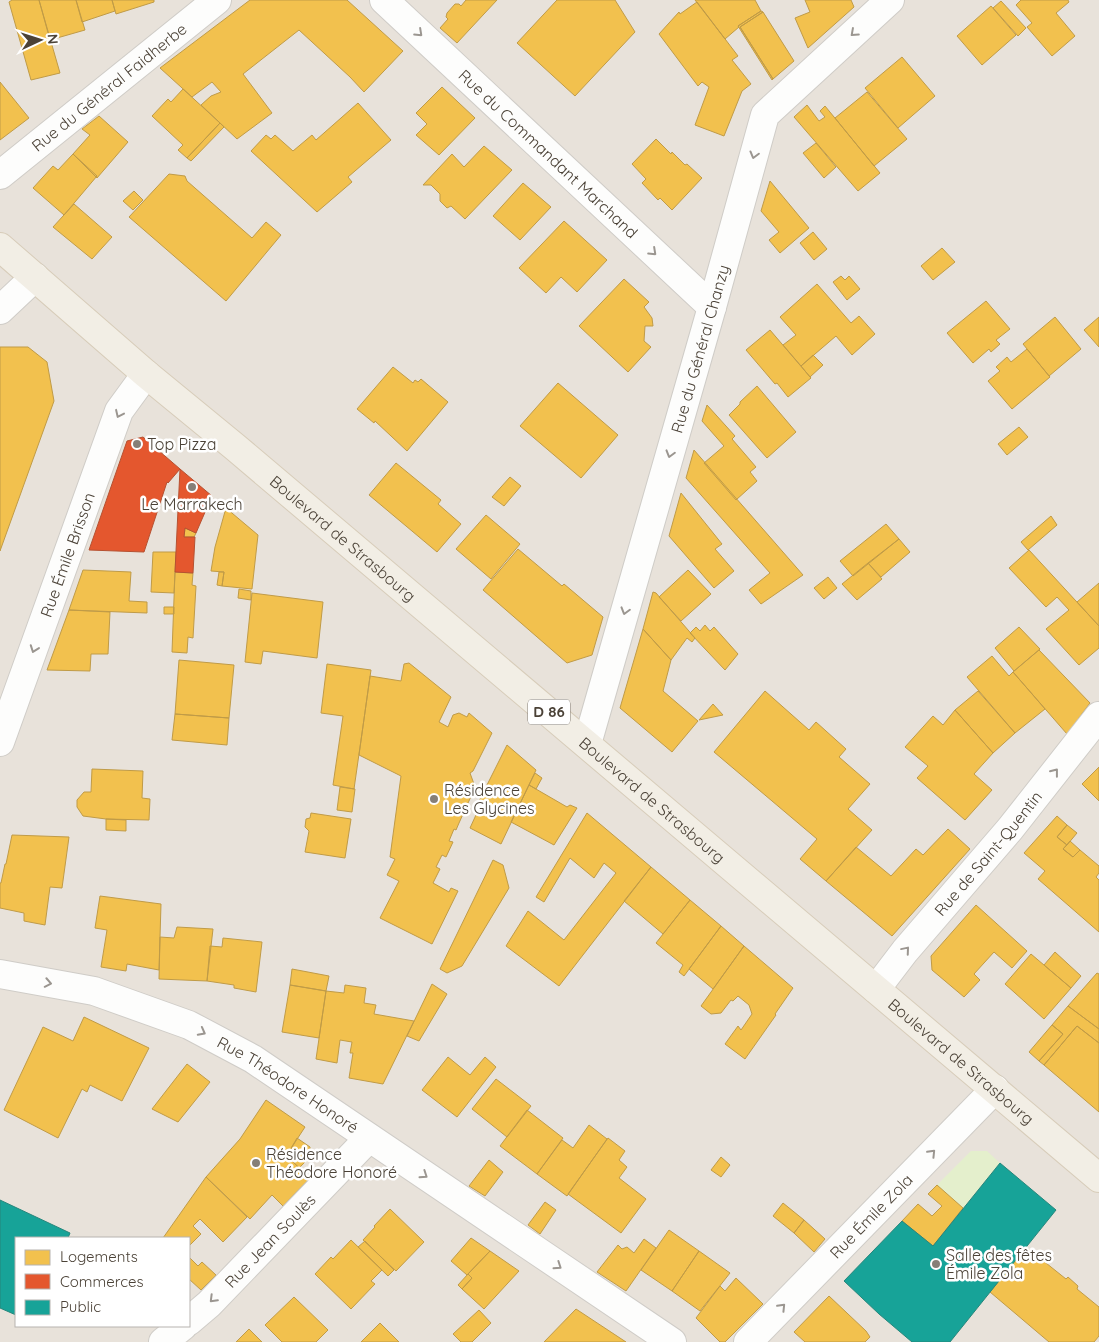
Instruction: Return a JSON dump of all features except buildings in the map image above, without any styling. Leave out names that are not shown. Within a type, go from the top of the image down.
[{"type":"main road","name":"Boulevard de Strasbourg","points":[[0,246],[146,374],[235,446],[1099,1178]]},
{"type":"street","name":"Rue du Général Faidherbe","points":[[0,175],[218,0]]},
{"type":"street","name":"Rue du Commandant Marchand","points":[[384,0],[712,307]]},
{"type":"street","name":"Rue du Général Chanzy","points":[[587,744],[712,307],[764,114],[890,0]]},
{"type":"street","points":[[0,310],[35,277]]},
{"type":"street","name":"Rue Émile Brisson","points":[[0,742],[119,411],[146,374]]},
{"type":"street","name":"Rue de Saint-Quentin","points":[[876,989],[905,952],[1010,829],[1099,716]]},
{"type":"street","name":"Rue Théodore Honoré","points":[[0,974],[94,991],[189,1025],[253,1059],[672,1342]]},
{"type":"street","name":"Rue Émile Zola","points":[[748,1342],[995,1089]]},
{"type":"street","name":"Rue Jean Soulès","points":[[190,1320],[209,1304],[369,1138]]},
{"type":"street","points":[[163,1342],[182,1327]]},
{"type":"shaded area","points":[[0,0],[1099,0],[1099,1342],[0,1342]]},
{"type":"green space","points":[[971,1151],[987,1151],[1000,1163],[963,1208],[937,1185]]},
{"type":"place","name":"Top Pizza","points":[[137,444]]},
{"type":"place","name":"Le Marrakech","points":[[192,487]]},
{"type":"place","name":"Résidence Les Glycines","points":[[434,799]]},
{"type":"place","name":"Résidence Théodore Honoré","points":[[256,1163]]},
{"type":"place","name":"Salle des fêtes Émile Zola","points":[[936,1264]]}]
